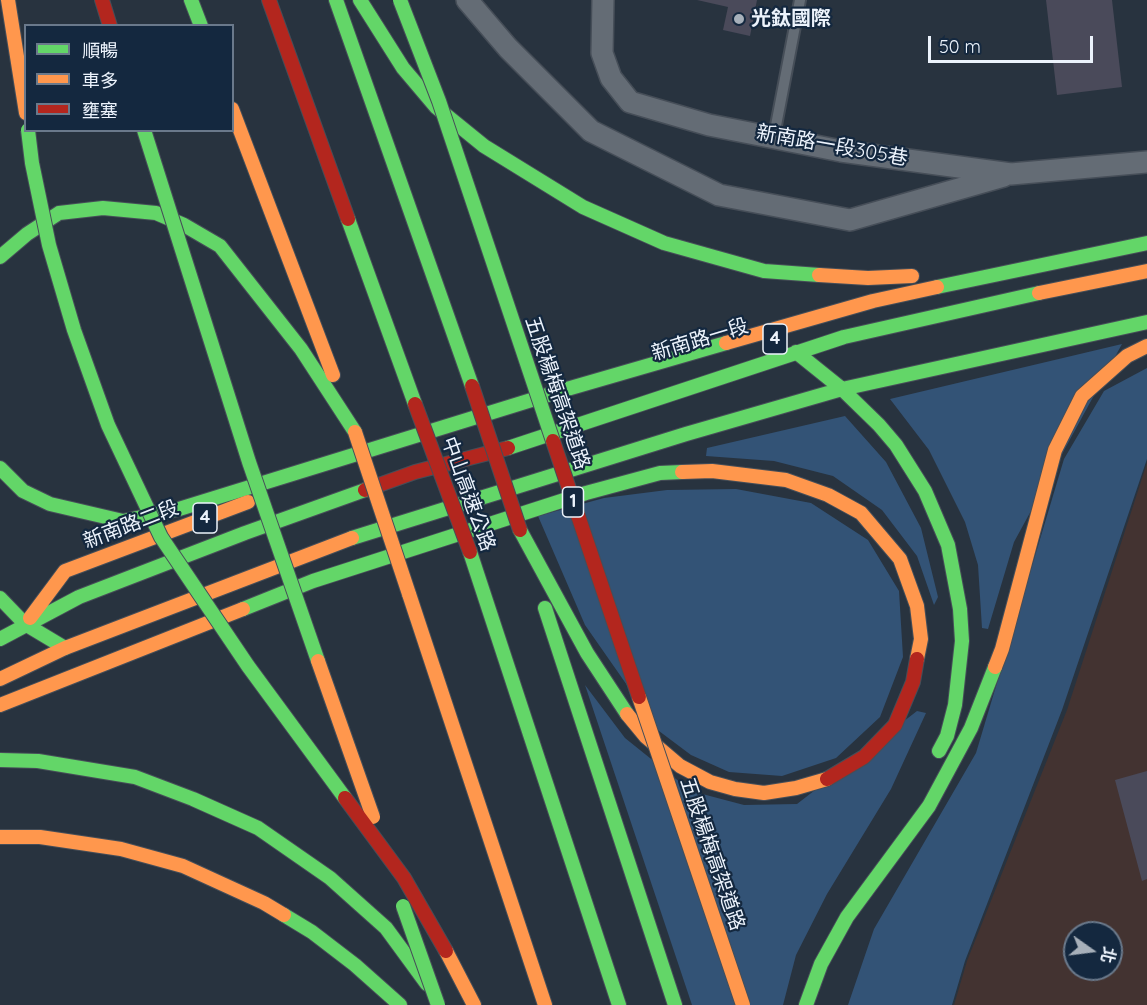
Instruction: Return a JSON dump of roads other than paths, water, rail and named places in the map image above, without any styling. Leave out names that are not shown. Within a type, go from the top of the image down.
[{"type":"main road","points":[[0,26],[8,0]]},
{"type":"main road","points":[[8,0],[24,100]]},
{"type":"main road","points":[[102,0],[109,24]]},
{"type":"main road","points":[[191,0],[200,24]]},
{"type":"main road","name":"中山高速公路","points":[[269,0],[414,404],[470,552],[619,1005]]},
{"type":"main road","points":[[336,0],[472,386],[675,1005]]},
{"type":"main road","points":[[360,0],[403,68],[436,107],[484,147],[583,207],[664,243],[764,272],[868,278],[927,274]]},
{"type":"main road","name":"五股楊梅高架道路","points":[[400,0],[439,101],[742,1005]]},
{"type":"main road","points":[[234,114],[355,432],[545,1005]]},
{"type":"main road","points":[[28,132],[32,163],[49,245],[74,330],[108,425],[161,537],[248,666],[404,878],[474,1005]]},
{"type":"main road","points":[[145,132],[249,462],[440,1005]]},
{"type":"main road","points":[[0,257],[27,234],[59,213],[103,208],[156,213],[184,225],[220,246],[301,349],[355,432]]},
{"type":"main road","points":[[948,271],[1147,233]]},
{"type":"main road","points":[[0,468],[23,491],[50,504],[123,520],[190,506],[567,389],[873,301],[1147,243]]},
{"type":"main road","name":"新南路一段","points":[[409,448],[758,343],[912,304],[1147,253]]},
{"type":"main road","name":"新南路一段","points":[[25,624],[79,597],[245,533],[415,472],[491,454],[796,352],[856,334],[1089,281],[1147,271]]},
{"type":"main road","points":[[0,679],[65,648],[336,543],[686,434],[842,389],[1147,322]]},
{"type":"main road","points":[[806,1005],[821,964],[847,917],[929,807],[971,728],[998,659],[1032,542],[1043,491],[1060,441],[1082,396],[1127,356],[1147,346]]},
{"type":"main road","points":[[796,352],[842,389],[879,425],[912,467],[937,515],[948,545],[960,609],[960,674],[955,705],[946,736],[934,762]]},
{"type":"main road","name":"新南路二段","points":[[25,624],[65,571],[273,493],[409,448]]},
{"type":"main road","points":[[0,704],[325,578],[586,492],[660,473],[712,471],[786,480],[828,495],[861,513],[900,559],[917,606],[921,639],[913,682],[895,725],[864,757],[829,778],[796,788],[764,793],[735,789],[710,782],[680,766],[646,737],[619,704],[587,653],[520,530]]},
{"type":"main road","points":[[0,598],[25,624],[65,648]]},
{"type":"main road","name":"4","points":[[0,625],[25,624]]},
{"type":"main road","name":"4","points":[[0,639],[25,624]]},
{"type":"main road","points":[[0,704],[65,648]]},
{"type":"main road","points":[[0,760],[38,760],[135,777],[194,798],[258,828],[330,878],[386,928],[440,1005]]},
{"type":"main road","points":[[911,829],[927,780]]},
{"type":"main road","points":[[0,837],[40,837],[121,849],[183,866],[264,903],[312,932],[355,965],[400,1005]]},
{"type":"street","points":[[467,0],[508,48],[591,130],[719,195],[850,220],[1011,174]]},
{"type":"street","name":"新南路一段305巷","points":[[603,0],[602,53],[611,78],[630,102],[709,125],[841,151],[1011,174],[1147,162]]},
{"type":"lane","points":[[774,136],[800,0]]},
{"type":"place","name":"光鈦國際","points":[[739,19]]}]
